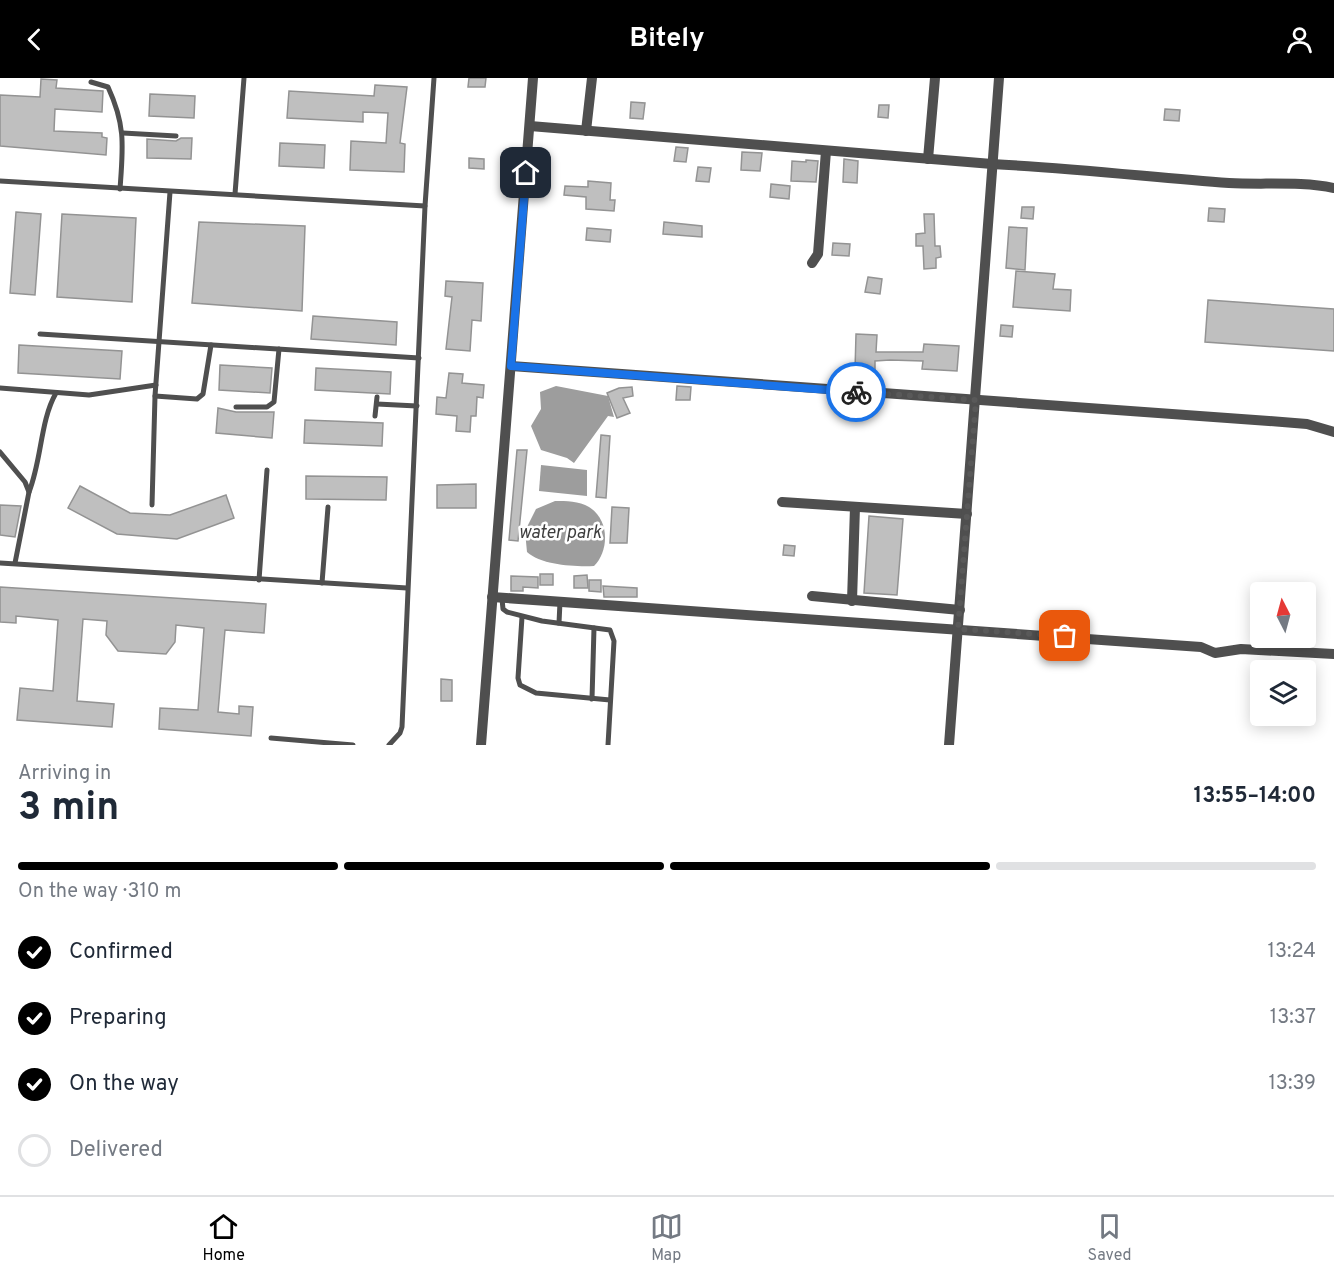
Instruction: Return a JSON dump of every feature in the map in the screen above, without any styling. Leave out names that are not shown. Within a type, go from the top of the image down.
[{"type":"street","points":[[480,745],[497,598],[511,366],[533,78]]},
{"type":"street","points":[[586,131],[592,78]]},
{"type":"street","points":[[928,159],[935,78]]},
{"type":"street","points":[[949,745],[999,78]]},
{"type":"street","points":[[530,126],[1269,186],[1323,185],[1334,188]]},
{"type":"street","points":[[812,263],[818,254],[826,150]]},
{"type":"street","points":[[511,366],[1307,424],[1334,432]]},
{"type":"street","points":[[782,502],[967,514]]},
{"type":"street","points":[[852,601],[855,507]]},
{"type":"street","points":[[812,596],[960,610]]},
{"type":"street","points":[[497,598],[1201,646],[1215,653],[1241,649],[1334,654]]},
{"type":"lane","points":[[235,194],[244,78]]},
{"type":"lane","points":[[389,745],[396,742],[402,727],[425,206],[434,78]]},
{"type":"lane","points":[[92,82],[108,87],[118,110],[123,133],[120,189]]},
{"type":"lane","points":[[123,133],[176,136]]},
{"type":"lane","points":[[0,182],[425,206]]},
{"type":"lane","points":[[152,506],[155,396],[170,192]]},
{"type":"lane","points":[[40,334],[419,358]]},
{"type":"lane","points":[[155,396],[197,399],[203,394],[211,345]]},
{"type":"lane","points":[[236,406],[267,407],[274,402],[279,349]]},
{"type":"lane","points":[[0,388],[89,394],[156,385]]},
{"type":"lane","points":[[15,563],[29,492],[38,470],[46,416],[56,393]]},
{"type":"lane","points":[[375,417],[377,400],[417,406]]},
{"type":"lane","points":[[0,452],[25,482],[29,492]]},
{"type":"lane","points":[[259,580],[267,470]]},
{"type":"lane","points":[[322,583],[328,507]]},
{"type":"lane","points":[[0,562],[407,588]]},
{"type":"lane","points":[[497,598],[503,609],[522,617],[610,630],[613,634],[608,745]]},
{"type":"lane","points":[[559,623],[560,602]]},
{"type":"lane","points":[[522,617],[518,678],[520,685],[536,693],[610,700]]},
{"type":"lane","points":[[592,699],[594,628]]},
{"type":"lane","points":[[271,738],[296,743],[353,745]]},
{"type":"water","points":[[556,386],[608,396],[614,417],[608,416],[574,463],[567,458],[541,450],[531,426],[541,409],[540,392]]},
{"type":"water","points":[[541,465],[587,470],[587,496],[539,491]]},
{"type":"water","name":"water park","points":[[555,501],[585,505],[601,520],[604,527],[605,544],[594,566],[549,562],[527,552],[525,531],[536,509]]},
{"type":"building","points":[[469,78],[486,78],[485,87],[468,87]]},
{"type":"building","points":[[41,79],[57,80],[56,88],[103,91],[102,112],[55,109],[54,131],[102,133],[102,137],[107,138],[106,155],[0,146],[0,95],[40,97]]},
{"type":"building","points":[[375,85],[407,87],[400,143],[405,144],[404,172],[350,170],[351,141],[386,143],[388,113],[363,112],[363,122],[287,118],[289,91],[374,96]]},
{"type":"building","points":[[150,94],[195,96],[194,118],[149,116]]},
{"type":"building","points":[[631,102],[645,103],[643,119],[630,118]]},
{"type":"building","points":[[879,105],[889,105],[888,118],[878,117]]},
{"type":"building","points":[[1165,109],[1180,110],[1179,121],[1164,120]]},
{"type":"building","points":[[181,138],[192,138],[191,159],[147,158],[147,139],[176,141]]},
{"type":"building","points":[[280,143],[325,145],[324,168],[279,166]]},
{"type":"building","points":[[676,147],[688,148],[686,162],[674,161]]},
{"type":"building","points":[[742,152],[762,153],[760,171],[741,170]]},
{"type":"building","points":[[469,158],[484,159],[484,169],[469,168]]},
{"type":"building","points":[[844,159],[858,161],[857,183],[843,182]]},
{"type":"building","points":[[806,160],[818,161],[816,182],[791,181],[792,161],[806,162]]},
{"type":"building","points":[[698,167],[711,168],[709,182],[696,181]]},
{"type":"building","points":[[588,181],[611,183],[610,200],[615,200],[614,211],[586,209],[586,197],[564,195],[565,186],[588,187]]},
{"type":"building","points":[[771,184],[790,186],[789,199],[770,197]]},
{"type":"building","points":[[1022,207],[1034,207],[1033,219],[1021,218]]},
{"type":"building","points":[[1209,208],[1225,209],[1224,222],[1208,221]]},
{"type":"building","points":[[16,212],[41,214],[35,295],[10,293]]},
{"type":"building","points":[[62,214],[136,218],[132,302],[57,297]]},
{"type":"building","points":[[924,214],[934,214],[935,246],[940,246],[941,257],[936,258],[936,268],[924,269],[923,246],[916,246],[916,234],[925,233]]},
{"type":"building","points":[[199,222],[305,226],[302,311],[192,303]]},
{"type":"building","points":[[664,222],[702,226],[702,237],[663,234]]},
{"type":"building","points":[[1009,227],[1027,228],[1025,270],[1006,268]]},
{"type":"building","points":[[587,228],[611,230],[610,242],[586,240]]},
{"type":"building","points":[[833,243],[850,244],[849,256],[832,255]]},
{"type":"building","points":[[1016,271],[1055,274],[1053,289],[1071,290],[1070,311],[1013,307]]},
{"type":"building","points":[[868,277],[882,279],[880,294],[865,292]]},
{"type":"building","points":[[446,281],[483,283],[481,321],[472,320],[470,351],[446,349],[452,297],[445,296]]},
{"type":"building","points":[[1208,300],[1334,309],[1334,351],[1205,342]]},
{"type":"building","points":[[313,316],[397,322],[396,345],[311,339]]},
{"type":"building","points":[[1001,325],[1013,326],[1012,337],[1000,336]]},
{"type":"building","points":[[856,334],[877,335],[876,352],[923,352],[924,344],[959,346],[957,371],[922,369],[923,361],[890,360],[875,361],[875,371],[855,370]]},
{"type":"building","points":[[19,345],[122,351],[120,379],[18,373]]},
{"type":"building","points":[[220,365],[272,368],[270,393],[219,390]]},
{"type":"building","points":[[316,368],[391,372],[390,394],[315,390]]},
{"type":"building","points":[[449,373],[463,374],[462,383],[484,385],[483,398],[477,397],[476,416],[471,416],[470,432],[456,431],[457,416],[436,414],[437,397],[446,398]]},
{"type":"building","points":[[677,386],[691,387],[690,400],[676,400]]},
{"type":"building","points":[[632,387],[633,396],[623,398],[630,413],[617,418],[607,393],[619,388]]},
{"type":"building","points":[[218,408],[236,412],[274,412],[272,438],[216,433]]},
{"type":"building","points":[[305,420],[383,423],[382,446],[304,443]]},
{"type":"building","points":[[601,435],[610,436],[606,498],[596,497]]},
{"type":"building","points":[[517,450],[527,450],[518,541],[509,540]]},
{"type":"building","points":[[306,476],[387,477],[386,500],[306,499]]},
{"type":"building","points":[[476,484],[476,508],[437,508],[437,485]]},
{"type":"building","points":[[80,486],[130,513],[170,515],[226,495],[234,518],[177,539],[117,534],[68,508]]},
{"type":"building","points":[[0,505],[21,506],[15,537],[0,535]]},
{"type":"building","points":[[612,507],[629,508],[627,543],[610,543]]},
{"type":"building","points":[[869,516],[903,519],[897,595],[864,593]]},
{"type":"building","points":[[784,545],[795,546],[794,556],[783,555]]},
{"type":"building","points":[[540,574],[553,574],[553,585],[540,585]]},
{"type":"building","points":[[587,575],[588,588],[574,588],[574,576]]},
{"type":"building","points":[[511,576],[538,577],[538,588],[523,587],[523,591],[511,591]]},
{"type":"building","points":[[589,580],[601,580],[601,592],[589,591]]},
{"type":"building","points":[[603,586],[637,588],[637,597],[604,597]]},
{"type":"building","points":[[0,587],[266,604],[264,633],[225,630],[218,712],[239,714],[239,706],[253,707],[251,736],[159,729],[160,708],[198,710],[204,628],[176,625],[175,642],[166,654],[118,651],[106,635],[107,621],[83,619],[77,701],[114,704],[112,727],[17,720],[20,688],[53,691],[58,620],[16,616],[16,623],[0,622]]},
{"type":"building","points":[[441,679],[452,680],[452,701],[441,701]]},
{"type":"way so far","points":[[856,392],[976,400],[958,629],[1065,636]]},
{"type":"route","points":[[526,173],[511,366],[856,392]]}]
